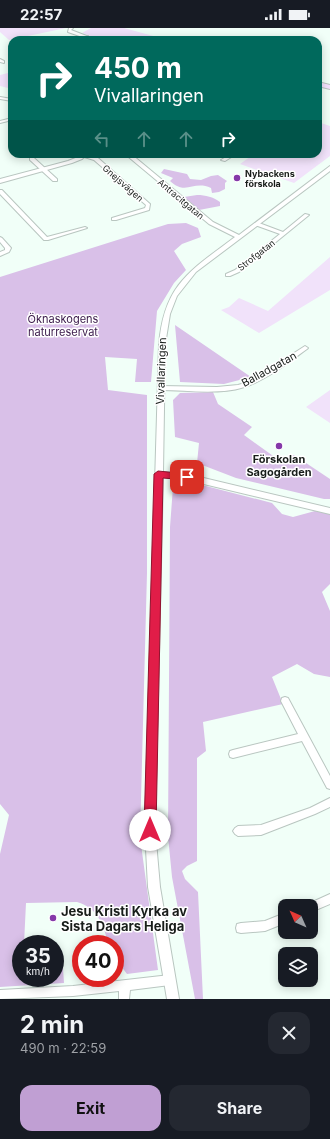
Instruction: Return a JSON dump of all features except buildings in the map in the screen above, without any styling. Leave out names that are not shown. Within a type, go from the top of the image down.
[{"type":"street","points":[[71,28],[69,31],[84,36]]},
{"type":"street","points":[[0,181],[70,162],[78,158]]},
{"type":"street","name":"Gnejsvägen","points":[[93,158],[148,204],[147,209],[114,219]]},
{"type":"street","name":"Antracitgatan","points":[[133,158],[211,223],[239,237]]},
{"type":"street","points":[[223,160],[227,158]]},
{"type":"street","points":[[32,159],[55,180]]},
{"type":"street","name":"Vivallaringen","points":[[173,999],[154,887],[150,830],[160,388],[165,316],[182,285],[194,271],[330,168]]},
{"type":"street","points":[[0,191],[46,239],[85,228]]},
{"type":"street","name":"Strofgatan","points":[[228,275],[237,271],[307,215]]},
{"type":"street","name":"Strofgatan","points":[[257,224],[284,234]]},
{"type":"street","points":[[0,239],[8,248],[7,251],[0,254]]},
{"type":"street","name":"Balladgatan","points":[[160,388],[238,387],[254,380],[305,348]]},
{"type":"street","points":[[158,474],[187,477],[330,511]]},
{"type":"street","points":[[285,701],[330,785]]},
{"type":"street","points":[[233,754],[304,737]]},
{"type":"street","points":[[238,831],[261,830],[312,811],[330,802]]},
{"type":"street","points":[[318,904],[330,899]]},
{"type":"street","points":[[241,928],[265,926],[278,921]]},
{"type":"street","points":[[0,995],[66,992],[170,980]]},
{"type":"street","points":[[124,999],[125,986]]},
{"type":"shaded area","points":[[0,28],[66,28],[28,36],[8,36],[8,39],[0,32]]},
{"type":"shaded area","points":[[91,28],[124,28],[153,36],[90,36],[82,33]]},
{"type":"shaded area","points":[[8,73],[8,88],[0,86],[0,75]]},
{"type":"shaded area","points":[[322,123],[330,126],[330,156],[294,183],[240,164],[248,158],[322,158]]},
{"type":"shaded area","points":[[330,257],[330,290],[259,333],[221,310],[229,307],[239,298],[268,311]]},
{"type":"shaded area","points":[[330,390],[330,423],[306,407]]},
{"type":"green space","points":[[164,169],[187,174],[190,179],[201,180],[218,175],[227,181],[225,183],[225,189],[212,193],[211,188],[205,186],[181,187],[170,181],[173,178],[161,173]]},
{"type":"green space","points":[[197,195],[215,199],[220,202],[220,206],[199,210],[184,197]]},
{"type":"green space","name":"Öknaskogens naturreservat","points":[[186,223],[198,228],[201,237],[182,244],[174,251],[186,270],[174,283],[157,311],[151,382],[135,382],[137,359],[105,357],[108,390],[147,395],[147,573],[140,837],[158,970],[127,974],[124,970],[124,935],[105,935],[99,918],[90,908],[77,902],[26,903],[24,935],[12,935],[12,986],[0,987],[0,854],[9,815],[0,804],[0,277],[168,224]]},
{"type":"green space","points":[[175,325],[251,377],[224,384],[180,382]]},
{"type":"green space","points":[[213,392],[218,404],[252,427],[244,435],[276,458],[294,455],[330,479],[330,499],[324,499],[236,478],[197,463],[199,443],[175,437],[173,400],[180,393]]},
{"type":"green space","points":[[180,482],[206,486],[272,503],[282,514],[293,517],[315,511],[330,514],[330,584],[322,592],[330,611],[330,677],[314,674],[297,664],[272,677],[283,704],[203,722],[206,751],[197,758],[197,861],[187,866],[182,871],[185,879],[198,892],[203,999],[195,999],[172,877],[168,836],[170,527],[173,487]]},
{"type":"place","name":"Nybackens förskola","points":[[237,178]]},
{"type":"place","name":"Förskolan Sagogården","points":[[279,446]]},
{"type":"place","name":"Jesu Kristi Kyrka av Sista Dagars Heliga","points":[[53,918]]},
{"type":"route","points":[[150,830],[158,474],[187,477]]}]
